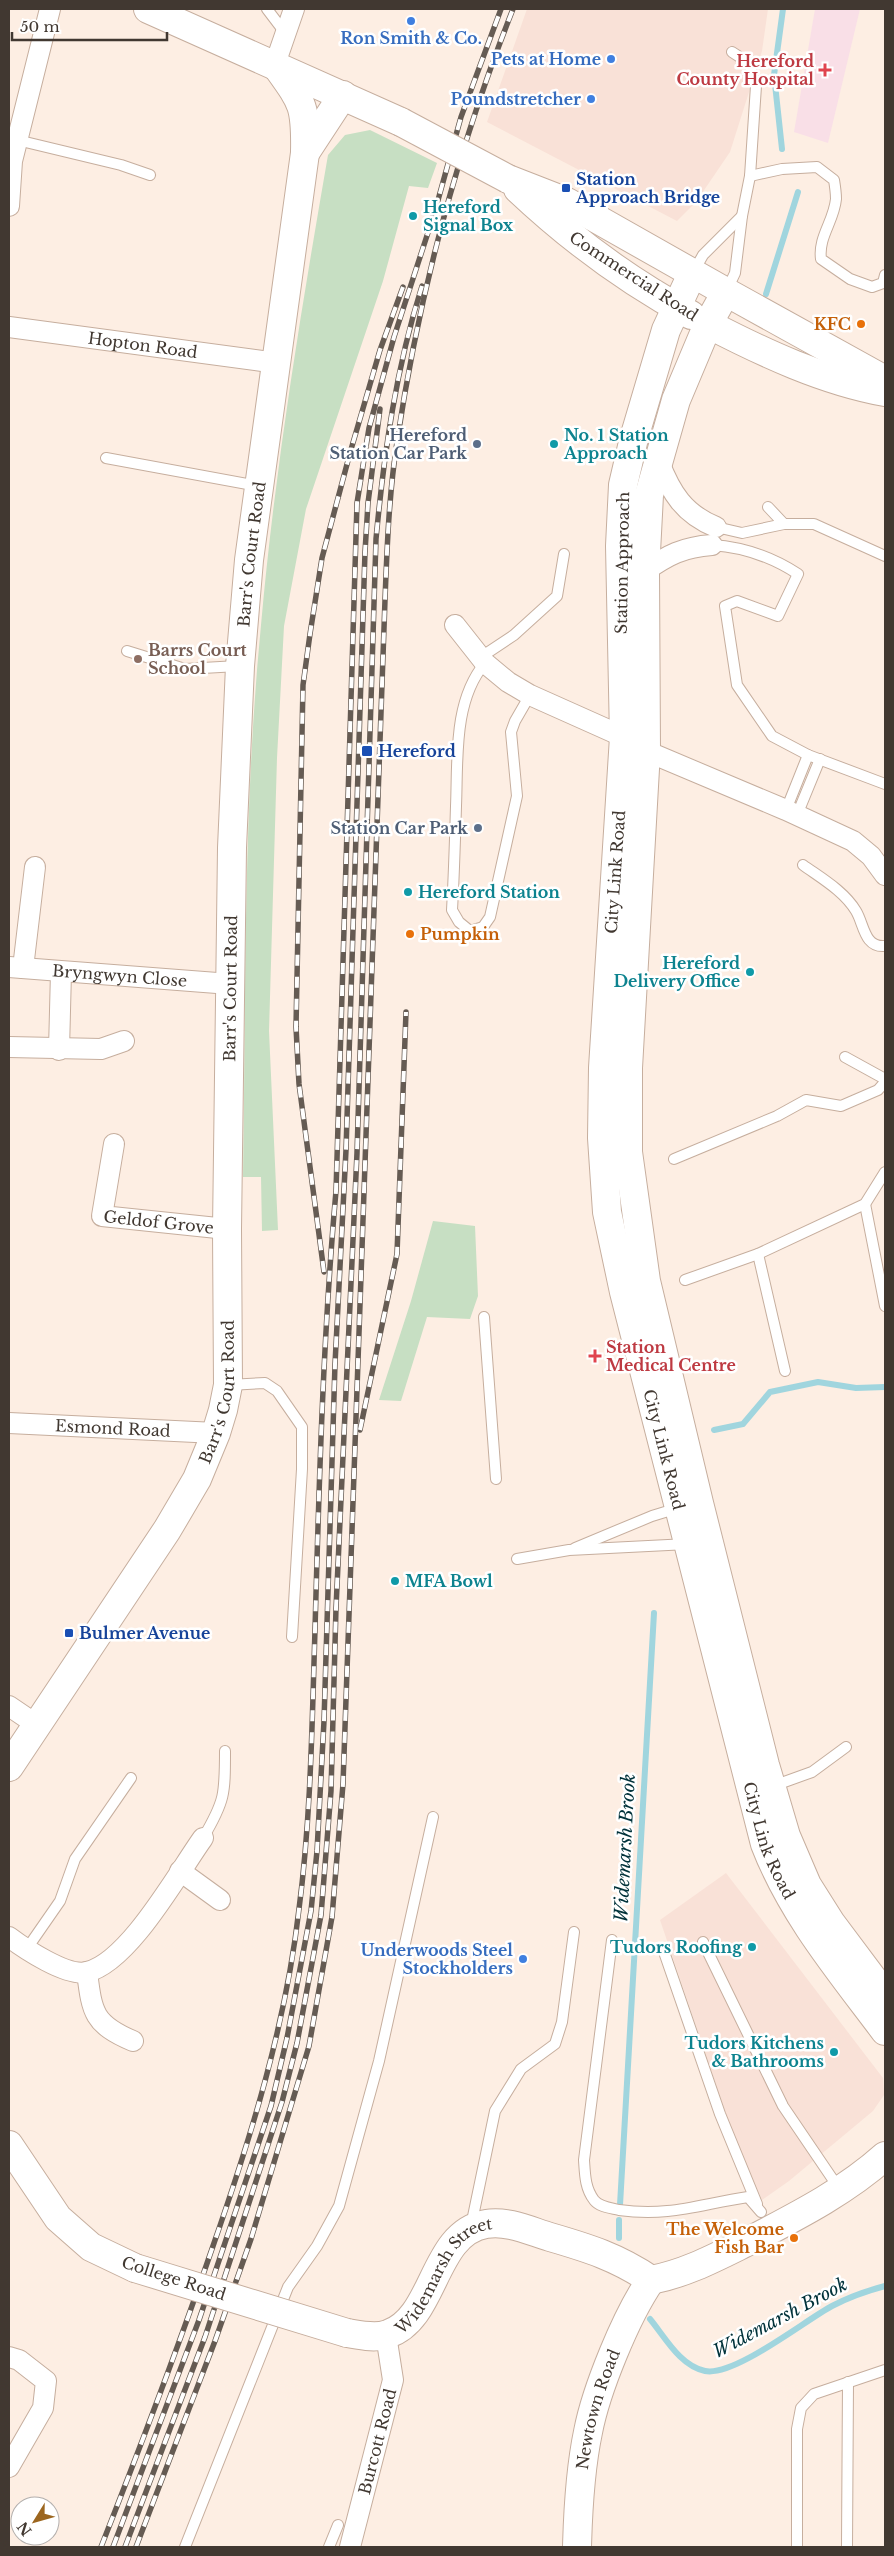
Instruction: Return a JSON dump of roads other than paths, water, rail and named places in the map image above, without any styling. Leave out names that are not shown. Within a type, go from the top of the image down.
[{"type":"main road","name":"Commercial Road","points":[[148,9],[275,64],[401,122],[508,179],[567,202],[692,274],[885,380]]},
{"type":"main road","name":"Barr's Court Road","points":[[9,1767],[167,1530],[197,1479],[216,1433],[228,1385],[227,1229],[234,755],[249,560],[305,153],[306,118],[303,106],[275,64]]},
{"type":"main road","name":"Barr's Court Road","points":[[305,153],[343,95]]},
{"type":"main road","name":"Commercial Road","points":[[508,179],[556,224],[631,278],[675,306],[773,355],[857,387],[885,392]]},
{"type":"main road","name":"Station Approach","points":[[635,744],[620,546],[623,485],[634,438],[675,306],[692,274]]},
{"type":"main road","name":"Station Approach","points":[[635,744],[649,495],[676,400],[708,324],[726,292]]},
{"type":"main road","name":"City Link Road","points":[[635,744],[628,1152],[646,1281],[689,1506],[749,1788],[776,1871],[817,1941],[885,2031]]},
{"type":"main road","name":"City Link Road","points":[[698,1542],[786,1836],[807,1885],[832,1923],[885,1995]]},
{"type":"main road","name":"College Road","points":[[9,2145],[58,2218],[91,2247],[135,2268],[347,2333],[363,2336],[386,2335]]},
{"type":"main road","points":[[651,2280],[670,2276],[704,2263],[765,2221],[840,2191],[885,2156]]},
{"type":"main road","name":"Widemarsh Street","points":[[386,2335],[405,2324],[422,2302],[442,2262],[458,2239],[470,2229],[487,2224],[504,2224],[597,2251],[626,2263],[651,2280]]},
{"type":"main road","name":"Newtown Road","points":[[576,2547],[580,2483],[588,2431],[604,2380],[637,2301],[651,2280]]},
{"type":"street","points":[[9,206],[11,160],[50,9]]},
{"type":"street","points":[[275,64],[294,9]]},
{"type":"street","name":"Hopton Road","points":[[9,327],[277,363]]},
{"type":"street","points":[[645,571],[665,557],[714,536],[696,519],[669,488],[659,462]]},
{"type":"street","points":[[455,625],[483,660],[508,682],[530,695],[853,841],[878,854],[885,875]]},
{"type":"street","points":[[16,968],[35,867]]},
{"type":"street","name":"Bryngwyn Close","points":[[16,968],[230,984]]},
{"type":"street","points":[[59,1050],[62,972]]},
{"type":"street","points":[[9,1047],[59,1050],[101,1049],[124,1041]]},
{"type":"street","name":"Geldof Grove","points":[[114,1144],[102,1216],[227,1229]]},
{"type":"street","name":"Esmond Road","points":[[9,1423],[216,1433]]},
{"type":"street","points":[[9,1706],[37,1725]]},
{"type":"street","points":[[9,1937],[26,1950],[64,1969],[87,1972],[106,1962],[132,1941],[203,1838]]},
{"type":"street","points":[[180,1871],[220,1900]]},
{"type":"street","points":[[87,1972],[92,2009],[110,2031],[133,2041]]},
{"type":"street","name":"Burcott Road","points":[[350,2547],[393,2380],[386,2335]]},
{"type":"street","points":[[9,2357],[19,2360],[46,2381],[43,2408],[9,2467]]},
{"type":"lane","points":[[267,9],[286,34]]},
{"type":"lane","points":[[726,292],[735,273],[742,216],[750,176],[756,86],[749,63],[732,52]]},
{"type":"lane","points":[[17,140],[121,165],[150,176]]},
{"type":"lane","points":[[750,176],[782,169],[817,167],[834,180],[836,200],[829,226],[819,246],[821,259],[850,279],[872,287],[883,283],[885,275]]},
{"type":"lane","points":[[692,274],[703,255],[742,216]]},
{"type":"lane","points":[[106,458],[259,486]]},
{"type":"lane","points":[[768,507],[784,524]]},
{"type":"lane","points":[[714,536],[742,533],[784,524],[814,524],[885,556]]},
{"type":"lane","points":[[714,536],[772,560],[798,574],[778,616],[737,601],[724,606],[738,685],[772,736],[808,755],[885,784]]},
{"type":"lane","points":[[530,695],[515,721],[512,732],[517,796],[490,917],[483,927],[470,930],[459,922],[452,910],[459,730],[470,690],[483,660],[557,596],[564,554]]},
{"type":"lane","points":[[127,651],[185,669],[240,666]]},
{"type":"lane","points":[[792,812],[808,755]]},
{"type":"lane","points":[[792,812],[820,759]]},
{"type":"lane","points":[[803,865],[837,890],[856,910],[864,933],[871,942],[880,947],[885,946]]},
{"type":"lane","points":[[674,1159],[777,1116],[806,1100],[841,1106],[878,1090],[885,1080],[845,1057]]},
{"type":"lane","points":[[685,1280],[758,1254],[865,1204],[885,1172]]},
{"type":"lane","points":[[865,1204],[885,1306]]},
{"type":"lane","points":[[758,1254],[785,1371]]},
{"type":"lane","points":[[484,1317],[496,1479]]},
{"type":"lane","points":[[228,1385],[265,1383],[277,1391],[302,1427],[302,1469],[292,1637]]},
{"type":"lane","points":[[569,1550],[652,1516],[689,1506]]},
{"type":"lane","points":[[517,1559],[569,1550],[698,1542]]},
{"type":"lane","points":[[771,1787],[812,1772],[846,1747]]},
{"type":"lane","points":[[203,1838],[220,1810],[225,1788],[224,1751]]},
{"type":"lane","points":[[26,1950],[60,1901],[75,1859],[131,1778]]},
{"type":"lane","points":[[185,2547],[288,2287],[317,2246],[339,2206],[379,2061],[433,1817]]},
{"type":"lane","points":[[470,2229],[495,2111],[521,2069],[555,2044],[562,2022],[574,1932]]},
{"type":"lane","points":[[612,1940],[584,2160],[586,2184],[595,2202],[609,2208],[656,2213],[693,2209],[748,2197],[765,2221]]},
{"type":"lane","points":[[703,1942],[783,2106],[840,2191]]},
{"type":"lane","points":[[663,1949],[720,2114],[765,2221]]},
{"type":"lane","points":[[797,2547],[797,2429],[801,2408],[814,2394],[885,2370]]},
{"type":"lane","points":[[847,2547],[848,2382]]},
{"type":"lane","points":[[329,2547],[338,2525]]},
{"type":"waterway","name":"Widemarsh Brook","points":[[782,149],[774,75],[783,9]]},
{"type":"waterway","name":"Widemarsh Brook","points":[[766,294],[798,192]]},
{"type":"waterway","name":"Widemarsh Brook","points":[[714,1430],[743,1424],[770,1392],[818,1382],[856,1388],[885,1387]]},
{"type":"waterway","name":"Widemarsh Brook","points":[[620,2205],[654,1613]]},
{"type":"waterway","name":"Widemarsh Brook","points":[[619,2220],[619,2238]]},
{"type":"waterway","name":"Widemarsh Brook","points":[[650,2319],[674,2350],[688,2363],[705,2371],[718,2371],[751,2357],[838,2303],[858,2294],[885,2286]]},
{"type":"railway","points":[[101,2547],[172,2360],[241,2164],[276,2037],[293,1952],[303,1874],[309,1805],[322,1410],[336,1191],[357,503],[369,428],[394,337],[435,211],[461,117],[501,9]]},
{"type":"railway","points":[[136,2547],[215,2341],[251,2239],[309,2046],[332,1917],[343,1784],[385,600],[392,481],[406,387],[417,331],[443,222],[475,114],[513,9]]},
{"type":"railway","points":[[125,2547],[205,2337],[282,2102],[297,2043],[321,1915],[331,1791],[336,1608],[357,1153],[376,539],[392,411],[405,348],[422,286]]},
{"type":"railway","points":[[324,1272],[299,1084],[296,1027],[303,685],[322,558],[380,350],[403,287]]},
{"type":"railway","points":[[113,2547],[199,2320],[271,2106],[287,2038],[311,1911],[317,1851],[324,1721],[335,1364],[346,1150],[365,552],[368,503],[380,409]]},
{"type":"railway","points":[[360,1430],[397,1254],[406,1012]]},
{"type":"place","name":"Ron Smith & Co.","points":[[411,21]]},
{"type":"place","name":"Pets at Home","points":[[611,59]]},
{"type":"place","name":"Hereford County Hospital","points":[[825,70]]},
{"type":"place","name":"Poundstretcher","points":[[591,99]]},
{"type":"place","name":"Station Approach Bridge","points":[[566,188]]},
{"type":"place","name":"Hereford Signal Box","points":[[413,216]]},
{"type":"place","name":"KFC","points":[[861,324]]},
{"type":"place","name":"Hereford Station Car Park","points":[[477,444]]},
{"type":"place","name":"No. 1 Station Approach","points":[[554,444]]},
{"type":"place","name":"Barrs Court School","points":[[138,659]]},
{"type":"place","name":"Hereford","points":[[367,751]]},
{"type":"place","name":"Station Car Park","points":[[478,828]]},
{"type":"place","name":"Hereford Station","points":[[408,892]]},
{"type":"place","name":"Pumpkin","points":[[410,934]]},
{"type":"place","name":"Hereford Delivery Office","points":[[750,972]]},
{"type":"place","name":"Station Medical Centre","points":[[595,1356]]},
{"type":"place","name":"MFA Bowl","points":[[395,1581]]},
{"type":"place","name":"Bulmer Avenue","points":[[69,1633]]},
{"type":"place","name":"Tudors Roofing","points":[[752,1947]]},
{"type":"place","name":"Underwoods Steel Stockholders","points":[[523,1959]]},
{"type":"place","name":"Tudors Kitchens & Bathrooms","points":[[834,2052]]},
{"type":"place","name":"The Welcome Fish Bar","points":[[794,2238]]}]
